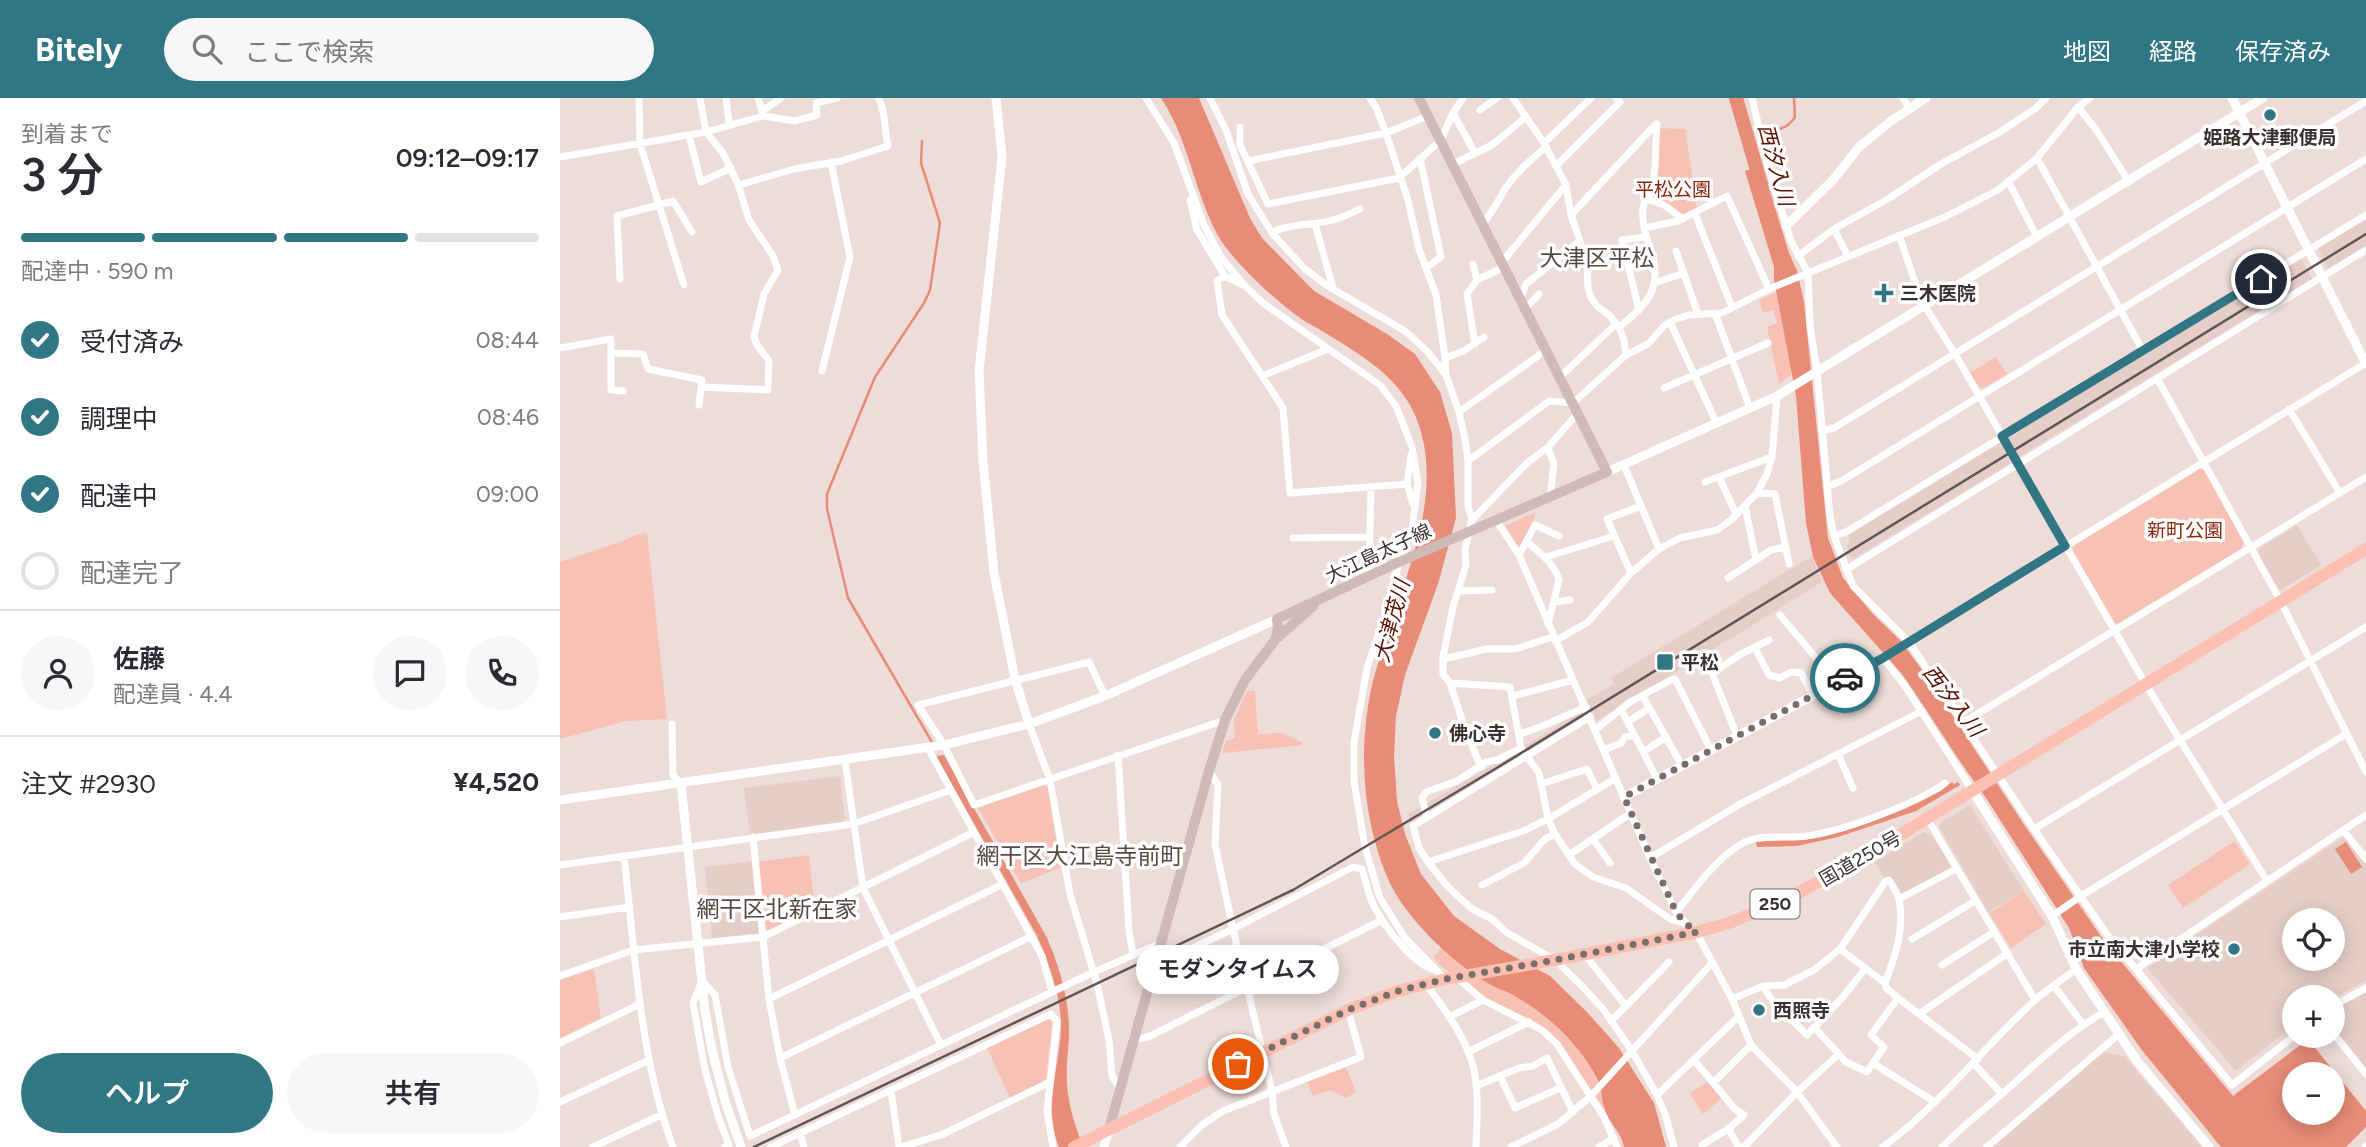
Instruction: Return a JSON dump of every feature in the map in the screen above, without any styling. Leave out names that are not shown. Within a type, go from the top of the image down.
[{"type":"highway","name":"国道250号","points":[[1074,1147],[1348,1010],[1398,991],[1447,976],[1555,960],[1697,932],[1729,923],[1785,900],[1868,854],[2366,549]]},
{"type":"main road","points":[[1420,98],[1607,472]]},
{"type":"main road","name":"大江島太子線","points":[[1277,619],[1402,561],[1607,472]]},
{"type":"main road","points":[[1109,1129],[1225,720],[1245,680],[1275,640],[1328,596]]},
{"type":"main road","points":[[1275,640],[1277,619]]},
{"type":"street","points":[[639,98],[640,144],[684,285]]},
{"type":"street","points":[[700,98],[706,132],[731,168],[749,220],[773,256],[778,270],[764,294],[754,337],[769,361],[768,390],[701,387]]},
{"type":"street","points":[[726,98],[729,124]]},
{"type":"street","points":[[758,98],[762,114]]},
{"type":"street","points":[[560,157],[706,132],[762,114],[781,98]]},
{"type":"street","points":[[762,114],[795,121],[817,115],[816,103],[837,98]]},
{"type":"street","points":[[738,185],[888,146],[884,130],[884,110],[878,98]]},
{"type":"street","points":[[996,98],[1002,158],[979,371],[983,461],[994,573],[1015,679],[1050,780],[1070,894],[1094,972],[1109,1040],[1112,1076],[1120,1088]]},
{"type":"street","points":[[1146,98],[1174,143],[1204,226],[1221,257],[1263,303],[1380,384],[1396,407],[1412,447],[1418,483],[1412,530],[1367,668],[1354,742],[1354,780],[1365,847],[1380,898],[1405,938],[1447,976],[1483,1000],[1542,1030],[1557,1044],[1617,1147]]},
{"type":"street","points":[[1210,98],[1226,130],[1248,194],[1272,233],[1304,268],[1348,300],[1405,331],[1427,351],[1446,375]]},
{"type":"street","points":[[1370,98],[1386,133],[1408,200],[1419,249],[1436,295],[1446,375],[1460,412],[1468,461],[1468,506],[1472,520]]},
{"type":"street","points":[[1240,127],[1240,145],[1268,204],[1399,178],[1441,139],[1462,98]]},
{"type":"street","points":[[1480,110],[1497,98]]},
{"type":"street","points":[[1525,98],[1515,101],[1545,145],[1566,185],[1572,215],[1587,261],[1591,298],[1617,325],[1624,340],[1626,355]]},
{"type":"street","points":[[1483,223],[1521,168],[1591,98]]},
{"type":"street","points":[[1556,166],[1620,102],[1616,98]]},
{"type":"street","points":[[1752,98],[1786,226],[1808,273],[1810,325],[1834,536],[1853,586],[1909,642],[2106,933],[2232,1085],[2282,1045]]},
{"type":"street","points":[[1903,98],[1909,108]]},
{"type":"street","points":[[1786,226],[1833,180],[1859,147],[1926,98]]},
{"type":"street","points":[[1798,256],[1834,229],[1888,199],[1941,164],[2000,132],[2046,98]]},
{"type":"street","points":[[1481,767],[1450,683],[1443,674],[1443,657],[1453,607],[1466,565],[1465,533],[1472,520],[1527,463],[1548,447],[1576,408],[1626,355],[1648,344],[1670,323],[1689,315],[1722,313],[1769,289],[1977,202],[2037,158],[2078,107],[2090,98]]},
{"type":"street","points":[[1624,797],[1883,658],[2366,363],[2232,98]]},
{"type":"street","points":[[1607,472],[1777,396],[2129,182],[2259,99]]},
{"type":"street","points":[[1822,431],[1834,428],[2366,101]]},
{"type":"street","points":[[2078,107],[2097,131],[2129,182]]},
{"type":"street","points":[[1453,113],[1475,153]]},
{"type":"street","points":[[1248,161],[1386,133],[1428,116]]},
{"type":"street","points":[[1452,164],[1492,145],[1526,117]]},
{"type":"street","points":[[1560,377],[1617,325],[1639,310],[1649,298],[1655,283],[1655,264],[1645,232],[1643,205],[1650,195],[1653,178],[1657,124],[1572,215]]},
{"type":"street","points":[[689,135],[701,183],[731,168]]},
{"type":"street","points":[[1420,158],[1441,257],[1426,268]]},
{"type":"street","points":[[2037,158],[2143,351]]},
{"type":"street","points":[[1827,487],[1843,480],[2366,159]]},
{"type":"street","points":[[822,371],[850,257],[831,162]]},
{"type":"street","points":[[2008,181],[2037,237]]},
{"type":"street","points":[[1475,344],[1467,294],[1477,280],[1503,265],[1566,185]]},
{"type":"street","points":[[1189,189],[1197,230],[1225,276],[1245,286]]},
{"type":"street","points":[[1639,310],[1622,240],[1695,214],[1727,196],[1769,289]]},
{"type":"street","points":[[1647,199],[1664,205],[1683,219]]},
{"type":"street","points":[[620,279],[617,216],[673,201],[692,232]]},
{"type":"street","points":[[1272,233],[1280,228],[1334,220],[1360,209]]},
{"type":"street","points":[[1695,214],[1732,307]]},
{"type":"street","points":[[1834,536],[1846,532],[2366,215]]},
{"type":"street","points":[[1315,224],[1333,288]]},
{"type":"street","points":[[1834,229],[1848,256]]},
{"type":"street","points":[[1899,235],[1921,300],[1955,354],[1977,397],[2146,685],[2267,881]]},
{"type":"street","points":[[1522,304],[1526,284],[1580,241]]},
{"type":"street","points":[[1847,569],[2366,250]]},
{"type":"street","points":[[1676,251],[1698,314]]},
{"type":"street","points":[[1473,264],[1477,280]]},
{"type":"street","points":[[1655,283],[1684,273]]},
{"type":"street","points":[[1225,276],[1217,281],[1222,315],[1283,408],[1290,493],[1407,484]]},
{"type":"street","points":[[1522,304],[1539,294]]},
{"type":"street","points":[[1715,313],[1750,408]]},
{"type":"street","points":[[1670,323],[1717,424]]},
{"type":"street","points":[[1445,358],[1464,351],[1484,337]]},
{"type":"street","points":[[560,348],[611,339],[611,390],[623,391]]},
{"type":"street","points":[[1664,388],[1768,343]]},
{"type":"street","points":[[1262,376],[1328,349]]},
{"type":"street","points":[[1460,412],[1545,351]]},
{"type":"street","points":[[611,353],[643,354],[648,369],[702,380],[699,405]]},
{"type":"street","points":[[2157,378],[2281,602],[2366,772]]},
{"type":"street","points":[[1443,657],[1488,649],[1515,649],[1554,639],[1588,622],[1631,573],[1659,549],[1680,538],[1717,530],[1757,493],[1772,457],[1777,396]]},
{"type":"street","points":[[1468,461],[1549,401],[1576,408]]},
{"type":"street","points":[[2289,409],[2340,493]]},
{"type":"street","points":[[1412,447],[1407,484],[1415,510]]},
{"type":"street","points":[[1548,447],[1554,464],[1550,496]]},
{"type":"street","points":[[1705,482],[1772,457]]},
{"type":"street","points":[[1624,465],[1659,549]]},
{"type":"street","points":[[1718,477],[1736,514]]},
{"type":"street","points":[[1964,722],[2366,477]]},
{"type":"street","points":[[1369,576],[1371,488]]},
{"type":"street","points":[[1757,493],[1775,494],[1789,564]]},
{"type":"street","points":[[1631,573],[1607,519],[1641,506]]},
{"type":"street","points":[[1745,506],[1756,560]]},
{"type":"street","points":[[1496,520],[1519,555],[1676,912],[1697,932],[1732,999],[1751,1045],[1797,1092],[1837,1147]]},
{"type":"street","points":[[1519,555],[1535,525],[1559,536]]},
{"type":"street","points":[[1546,557],[1614,536]]},
{"type":"street","points":[[1293,538],[1369,537]]},
{"type":"street","points":[[1527,542],[1546,557],[1559,580],[1548,624]]},
{"type":"street","points":[[1728,578],[1771,550],[1786,547]]},
{"type":"street","points":[[1459,591],[1492,590]]},
{"type":"street","points":[[1554,602],[1570,600]]},
{"type":"street","points":[[1780,615],[1837,683]]},
{"type":"street","points":[[560,800],[944,746],[1029,724],[1105,696],[1277,619]]},
{"type":"street","points":[[2034,829],[2366,627]]},
{"type":"street","points":[[1737,736],[1712,673],[1769,640]]},
{"type":"street","points":[[1755,648],[1769,675],[1780,678],[1791,672],[1801,673],[1813,695]]},
{"type":"street","points":[[1883,658],[1922,711],[2053,916],[2076,970],[2137,1061],[2209,1147]]},
{"type":"street","points":[[1105,696],[1089,662],[918,705],[944,746],[974,805],[1225,720]]},
{"type":"street","points":[[1595,730],[1630,702],[1675,679],[1711,750]]},
{"type":"street","points":[[1513,696],[1573,680]]},
{"type":"street","points":[[1450,683],[1510,687],[1521,748],[1539,773],[1548,819],[1575,864],[1593,877],[1626,888],[1670,919],[1685,923]]},
{"type":"street","points":[[1645,700],[1682,765]]},
{"type":"street","points":[[1519,734],[1540,729],[1586,707]]},
{"type":"street","points":[[1628,722],[1649,708]]},
{"type":"street","points":[[1622,710],[1657,779]]},
{"type":"street","points":[[1650,858],[1742,803],[1922,711]]},
{"type":"street","points":[[1590,717],[1413,826],[1419,848],[1448,887],[1472,909],[1555,960],[1581,985],[1611,1021],[1632,1051],[1657,1096],[1674,1147]]},
{"type":"street","points":[[672,724],[673,775],[681,784],[712,1050],[725,1101],[741,1147]]},
{"type":"street","points":[[2053,916],[2081,896],[2346,734]]},
{"type":"street","points":[[1604,750],[1621,743],[1625,737],[1634,735]]},
{"type":"street","points":[[1643,752],[1666,737]]},
{"type":"street","points":[[928,748],[1032,936],[1042,956],[1052,992]]},
{"type":"street","points":[[1427,817],[1422,798],[1426,792],[1457,781],[1486,762],[1497,760],[1521,748]]},
{"type":"street","points":[[1838,754],[1853,788]]},
{"type":"street","points":[[1118,755],[1129,931],[1133,955]]},
{"type":"street","points":[[845,760],[863,888],[941,1045]]},
{"type":"street","points":[[1541,784],[1587,769],[1597,789]]},
{"type":"street","points":[[1209,771],[1218,785],[1215,844],[1272,1091],[1274,1114],[1286,1147]]},
{"type":"street","points":[[1428,862],[1523,831],[1616,778]]},
{"type":"street","points":[[1676,912],[1720,860],[1745,842],[1763,837],[1806,836],[1828,832],[1917,799],[1945,783]]},
{"type":"street","points":[[560,864],[853,824],[951,790]]},
{"type":"street","points":[[1570,855],[1631,813]]},
{"type":"street","points":[[2136,970],[2366,815]]},
{"type":"street","points":[[1927,818],[2035,1000]]},
{"type":"street","points":[[2343,830],[2366,859]]},
{"type":"street","points":[[560,976],[634,950],[763,937],[974,832]]},
{"type":"street","points":[[1482,885],[1524,863],[1545,839],[1555,834]]},
{"type":"street","points":[[753,837],[769,999],[780,1058],[795,1115]]},
{"type":"street","points":[[1593,839],[1610,863]]},
{"type":"street","points":[[624,856],[640,1004],[649,1060],[661,1115],[673,1147]]},
{"type":"street","points":[[1155,965],[1233,929],[1353,867],[1362,869],[1373,904],[1382,920],[1414,959],[1447,976]]},
{"type":"street","points":[[1899,899],[1956,869]]},
{"type":"street","points":[[1732,999],[1763,986],[1784,985],[1814,970],[1840,949],[1885,882],[1889,880],[1899,899],[1898,942],[1885,982],[1886,988],[1976,1062],[2002,1094]]},
{"type":"street","points":[[769,999],[1003,884]]},
{"type":"street","points":[[1912,939],[1975,901]]},
{"type":"street","points":[[560,917],[630,907]]},
{"type":"street","points":[[1134,1040],[1149,1037],[1382,920]]},
{"type":"street","points":[[1942,965],[1994,932]]},
{"type":"street","points":[[780,1058],[1032,936]]},
{"type":"street","points":[[702,981],[715,995],[728,1067],[750,1136],[1094,972],[1162,943]]},
{"type":"street","points":[[1840,949],[1885,982]]},
{"type":"street","points":[[1919,1014],[2008,953]]},
{"type":"street","points":[[1585,954],[1626,1006]]},
{"type":"street","points":[[1611,1021],[1669,962]]},
{"type":"street","points":[[1511,1147],[1542,1133],[1590,1097],[1712,963]]},
{"type":"street","points":[[1763,986],[1771,999],[1807,1035],[1865,969]]},
{"type":"street","points":[[1883,1147],[1917,1120],[2035,1000],[2076,970]]},
{"type":"street","points":[[702,981],[693,1003],[705,1070],[729,1145],[725,1147]]},
{"type":"street","points":[[1426,984],[1449,1017],[1468,1052],[1476,1086],[1476,1147]]},
{"type":"street","points":[[2054,986],[2083,1024]]},
{"type":"street","points":[[2345,999],[2366,988]]},
{"type":"street","points":[[1814,1027],[1846,1062],[1867,1072],[1884,1047],[1871,1035],[1898,998]]},
{"type":"street","points":[[1449,1017],[1483,1000]]},
{"type":"street","points":[[560,1043],[640,1004]]},
{"type":"street","points":[[1180,1147],[1203,1124],[1223,1111],[1361,1058],[1348,1010]]},
{"type":"street","points":[[1942,1147],[2046,1053],[2083,1024],[2104,1012]]},
{"type":"street","points":[[771,1147],[1051,1014],[1057,1021],[1047,1111],[1054,1147]]},
{"type":"street","points":[[1657,1096],[1738,1017]]},
{"type":"street","points":[[1468,1052],[1529,1022]]},
{"type":"street","points":[[1987,1147],[2119,1034]]},
{"type":"street","points":[[1713,1083],[1751,1045]]},
{"type":"street","points":[[2345,1048],[2366,1074]]},
{"type":"street","points":[[1744,1147],[1797,1092],[1839,1055]]},
{"type":"street","points":[[1476,1086],[1519,1068],[1533,1066],[1547,1058],[1573,1112]]},
{"type":"street","points":[[560,1102],[649,1060]]},
{"type":"street","points":[[1694,1060],[1735,1109],[1744,1115],[1702,1145]]},
{"type":"street","points":[[1874,1064],[1935,1102]]},
{"type":"street","points":[[1500,1076],[1515,1108],[1560,1088]]},
{"type":"street","points":[[891,1090],[900,1147],[941,1135],[1048,1083]]},
{"type":"street","points":[[593,1147],[661,1115]]},
{"type":"street","points":[[1104,1147],[1109,1129]]},
{"type":"street","points":[[1728,1129],[1739,1147]]},
{"type":"street","points":[[800,1133],[804,1147]]},
{"type":"street","points":[[1599,1147],[1614,1138]]},
{"type":"shaded area","points":[[2366,219],[2366,246],[2328,269],[2318,248]]},
{"type":"shaded area","points":[[2301,258],[2312,279],[2019,457],[2008,438]]},
{"type":"shaded area","points":[[2000,443],[2011,463],[1853,559],[1849,556],[1848,534]]},
{"type":"shaded area","points":[[2297,525],[2321,565],[2279,591],[2258,555],[2259,549]]},
{"type":"shaded area","points":[[1812,556],[1822,582],[1597,721],[1587,700],[1614,684],[1611,678]]},
{"type":"shaded area","points":[[1583,710],[1585,716],[1527,753],[1523,747]]},
{"type":"shaded area","points":[[1520,750],[1524,755],[1411,824],[1408,814]]},
{"type":"shaded area","points":[[840,776],[845,818],[842,823],[750,835],[744,788]]},
{"type":"shaded area","points":[[1970,805],[2024,891],[1988,912],[1939,827],[1940,823]]},
{"type":"shaded area","points":[[1924,832],[1932,835],[1952,868],[1903,896],[1874,862]]},
{"type":"shaded area","name":"市立南大津小学校","points":[[2345,836],[2366,862],[2366,980],[2345,992],[2345,985],[2282,985],[2282,1035],[2236,1071],[2147,968]]},
{"type":"shaded area","points":[[752,861],[759,933],[712,938],[705,867]]},
{"type":"shaded area","points":[[2366,991],[2366,1069],[2345,1042],[2345,1002]]},
{"type":"shaded area","points":[[2103,1052],[2124,1056],[2202,1147],[1993,1147]]},
{"type":"green space","name":"平松公園","points":[[1657,128],[1685,129],[1697,208],[1679,219],[1663,207],[1648,202]]},
{"type":"green space","points":[[1777,292],[1792,374],[1779,384],[1767,327],[1777,323],[1773,310],[1763,313],[1759,300]]},
{"type":"green space","points":[[1996,357],[2007,374],[1980,388],[1970,373]]},
{"type":"green space","name":"新町公園","points":[[2199,469],[2205,470],[2244,543],[2241,549],[2115,623],[2073,552],[2074,545]]},
{"type":"green space","points":[[1536,512],[1534,523],[1520,549],[1505,526]]},
{"type":"green space","points":[[647,533],[667,719],[626,721],[560,739],[560,562]]},
{"type":"green space","points":[[1247,691],[1255,691],[1258,734],[1282,733],[1302,742],[1302,745],[1222,753],[1226,741],[1235,738],[1234,720]]},
{"type":"green space","points":[[1043,785],[1048,787],[1060,868],[1021,883],[978,808]]},
{"type":"green space","points":[[2234,841],[2250,864],[2183,908],[2168,885]]},
{"type":"green space","points":[[809,855],[814,905],[812,910],[769,931],[765,929],[758,862]]},
{"type":"green space","points":[[2024,891],[2046,924],[2011,948],[1989,913]]},
{"type":"green space","points":[[1442,947],[1483,979],[1533,1008],[1574,1044],[1594,1075],[1604,1109],[1551,1033],[1536,1022],[1486,998],[1441,966],[1433,958]]},
{"type":"green space","points":[[594,969],[601,1018],[560,1038],[560,980]]},
{"type":"green space","points":[[1048,1018],[1052,1022],[1046,1078],[1010,1098],[987,1048]]},
{"type":"green space","points":[[1346,1067],[1356,1092],[1346,1098],[1330,1090],[1313,1096],[1307,1082]]},
{"type":"green space","points":[[1709,1081],[1723,1097],[1703,1114],[1690,1093]]},
{"type":"water","name":"大津茂川","points":[[1161,98],[1199,98],[1250,218],[1262,238],[1314,291],[1387,334],[1415,354],[1440,392],[1452,433],[1456,518],[1438,584],[1405,675],[1396,716],[1394,755],[1397,801],[1405,834],[1421,874],[1454,916],[1500,949],[1550,976],[1619,1048],[1654,1103],[1666,1147],[1624,1147],[1606,1112],[1598,1080],[1572,1042],[1540,1012],[1479,978],[1448,954],[1418,925],[1388,879],[1379,856],[1368,808],[1365,733],[1372,685],[1414,553],[1422,518],[1427,482],[1419,423],[1399,389],[1385,374],[1287,308],[1251,276],[1227,249],[1208,215],[1180,135]]},
{"type":"water","points":[[1762,165],[1797,271],[1804,302],[1828,538],[1843,578],[1872,613],[1901,641],[1930,681],[2105,942],[2233,1096],[2296,1048],[2315,1048],[2327,1062],[2282,1062],[2282,1125],[2345,1125],[2345,1085],[2366,1111],[2366,1127],[2346,1147],[2221,1147],[2141,1049],[2084,968],[2069,928],[1902,674],[1830,593],[1813,557],[1806,523],[1796,396],[1774,280],[1774,267],[1745,171]]},
{"type":"water","points":[[944,755],[1046,936],[1056,960],[1068,1010],[1068,1092],[1083,1147],[1059,1147],[1054,1132],[1052,1103],[1061,1017],[1050,970],[1037,936],[936,756]]},
{"type":"water","points":[[1952,782],[1958,782],[1960,785],[1916,811],[1838,837],[1797,846],[1757,847],[1756,842],[1800,839],[1919,801],[1941,791]]},
{"type":"water","points":[[2346,842],[2362,867],[2351,874],[2335,849]]},
{"type":"waterway","name":"西汐入川","points":[[1736,98],[1761,184]]},
{"type":"waterway","points":[[1768,131],[1790,124],[1795,117],[1794,98]]},
{"type":"waterway","points":[[922,141],[921,163],[940,223],[930,290],[875,377],[827,494],[827,509],[848,598],[933,744]]},
{"type":"railway","points":[[754,1147],[1293,890],[1500,766],[2366,234]]},
{"type":"way so far","points":[[1238,1064],[1348,1010],[1398,991],[1446,979],[1697,932],[1676,912],[1624,797],[1845,678]]},
{"type":"place","name":"姫路大津郵便局","points":[[2270,115]]},
{"type":"place","name":"三木医院","points":[[1884,293]]},
{"type":"place","name":"平松","points":[[1665,662]]},
{"type":"place","name":"佛心寺","points":[[1435,733]]},
{"type":"place","name":"市立南大津小学校","points":[[2234,949]]},
{"type":"place","name":"西照寺","points":[[1759,1010]]},
{"type":"place","name":"モダンタイムス","points":[[1238,1064]]},
{"type":"district","name":"大津区平松","points":[[1597,258]]},
{"type":"district","name":"網干区大江島寺前町","points":[[1080,856]]},
{"type":"district","name":"網干区北新在家","points":[[777,909]]},
{"type":"route","points":[[1845,678],[1883,658],[2065,546],[2002,436],[2261,279]]}]
